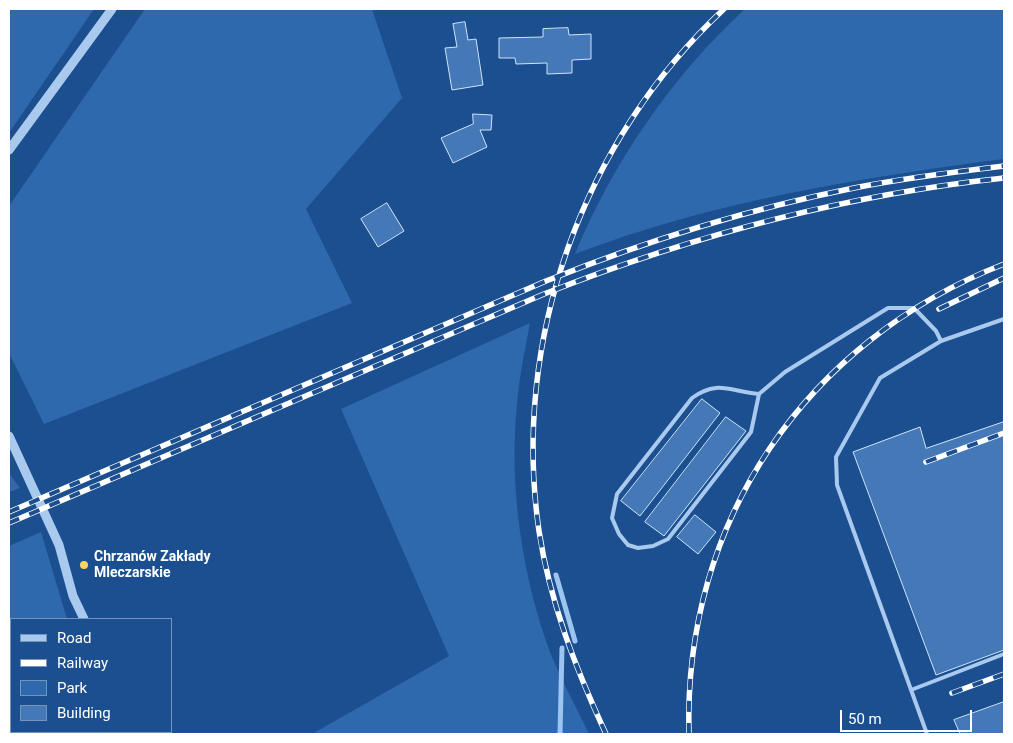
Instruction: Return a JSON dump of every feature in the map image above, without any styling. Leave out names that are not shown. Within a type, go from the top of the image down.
[{"type":"street","points":[[9,150],[112,9]]},
{"type":"street","points":[[9,436],[58,545],[73,596],[84,618]]},
{"type":"lane","points":[[759,394],[715,387],[704,389],[692,398],[616,494],[612,518],[619,534],[628,545],[638,548],[653,546],[668,540],[751,432],[759,394],[785,372],[888,308],[914,308],[936,331],[941,340]]},
{"type":"lane","points":[[928,734],[837,484],[836,457],[880,378],[941,340],[1004,319]]},
{"type":"lane","points":[[911,690],[1004,654]]},
{"type":"green space","points":[[9,9],[94,9],[9,133]]},
{"type":"green space","points":[[145,9],[372,9],[402,98],[306,209],[352,303],[44,424],[9,353],[9,206]]},
{"type":"green space","points":[[745,9],[1004,9],[1004,159],[895,174],[787,194],[680,219],[627,235],[575,254],[607,186],[647,122],[693,63]]},
{"type":"green space","points":[[530,323],[519,385],[515,434],[516,494],[519,524],[530,584],[550,653],[589,734],[312,734],[449,656],[341,409]]},
{"type":"green space","points":[[9,473],[20,488],[9,492]]},
{"type":"green space","points":[[41,532],[67,618],[10,618],[10,733],[114,734],[9,734],[9,546]]},
{"type":"building","points":[[465,22],[468,40],[476,39],[483,85],[452,90],[445,48],[457,47],[453,24]]},
{"type":"building","points":[[568,28],[569,35],[591,34],[591,59],[572,60],[572,73],[547,74],[547,63],[516,64],[515,58],[499,58],[499,38],[543,37],[543,29]]},
{"type":"building","points":[[473,114],[492,115],[491,130],[480,130],[487,147],[453,163],[441,138],[473,124]]},
{"type":"building","points":[[387,203],[404,231],[378,247],[361,219]]},
{"type":"building","points":[[702,399],[720,413],[640,516],[621,501]]},
{"type":"building","points":[[726,417],[746,431],[664,536],[645,522]]},
{"type":"building","points":[[1004,422],[1004,650],[936,675],[853,452],[920,427],[926,448]]},
{"type":"building","points":[[695,515],[716,532],[698,554],[677,537]]},
{"type":"building","points":[[1004,702],[1004,734],[960,734],[954,720]]},
{"type":"waterway","points":[[556,575],[575,641]]},
{"type":"waterway","points":[[560,734],[562,648]]},
{"type":"railway","points":[[606,734],[584,685],[565,635],[544,558],[539,531],[533,459],[536,387],[548,316],[568,248],[596,181],[632,119],[674,61],[724,9]]},
{"type":"railway","points":[[9,512],[546,281],[621,253],[698,227],[814,196],[892,181],[1004,166]]},
{"type":"railway","points":[[9,523],[544,294],[657,253],[770,220],[828,207],[944,185],[1004,178]]},
{"type":"railway","points":[[689,734],[693,656],[708,582],[734,512],[770,448],[816,390],[870,340],[933,298],[1004,264]]},
{"type":"railway","points":[[939,309],[1004,278]]},
{"type":"railway","points":[[926,462],[1004,433]]},
{"type":"railway","points":[[952,693],[1004,674]]},
{"type":"place","name":"Chrzanów Zakłady Mleczarskie","points":[[84,565]]}]
